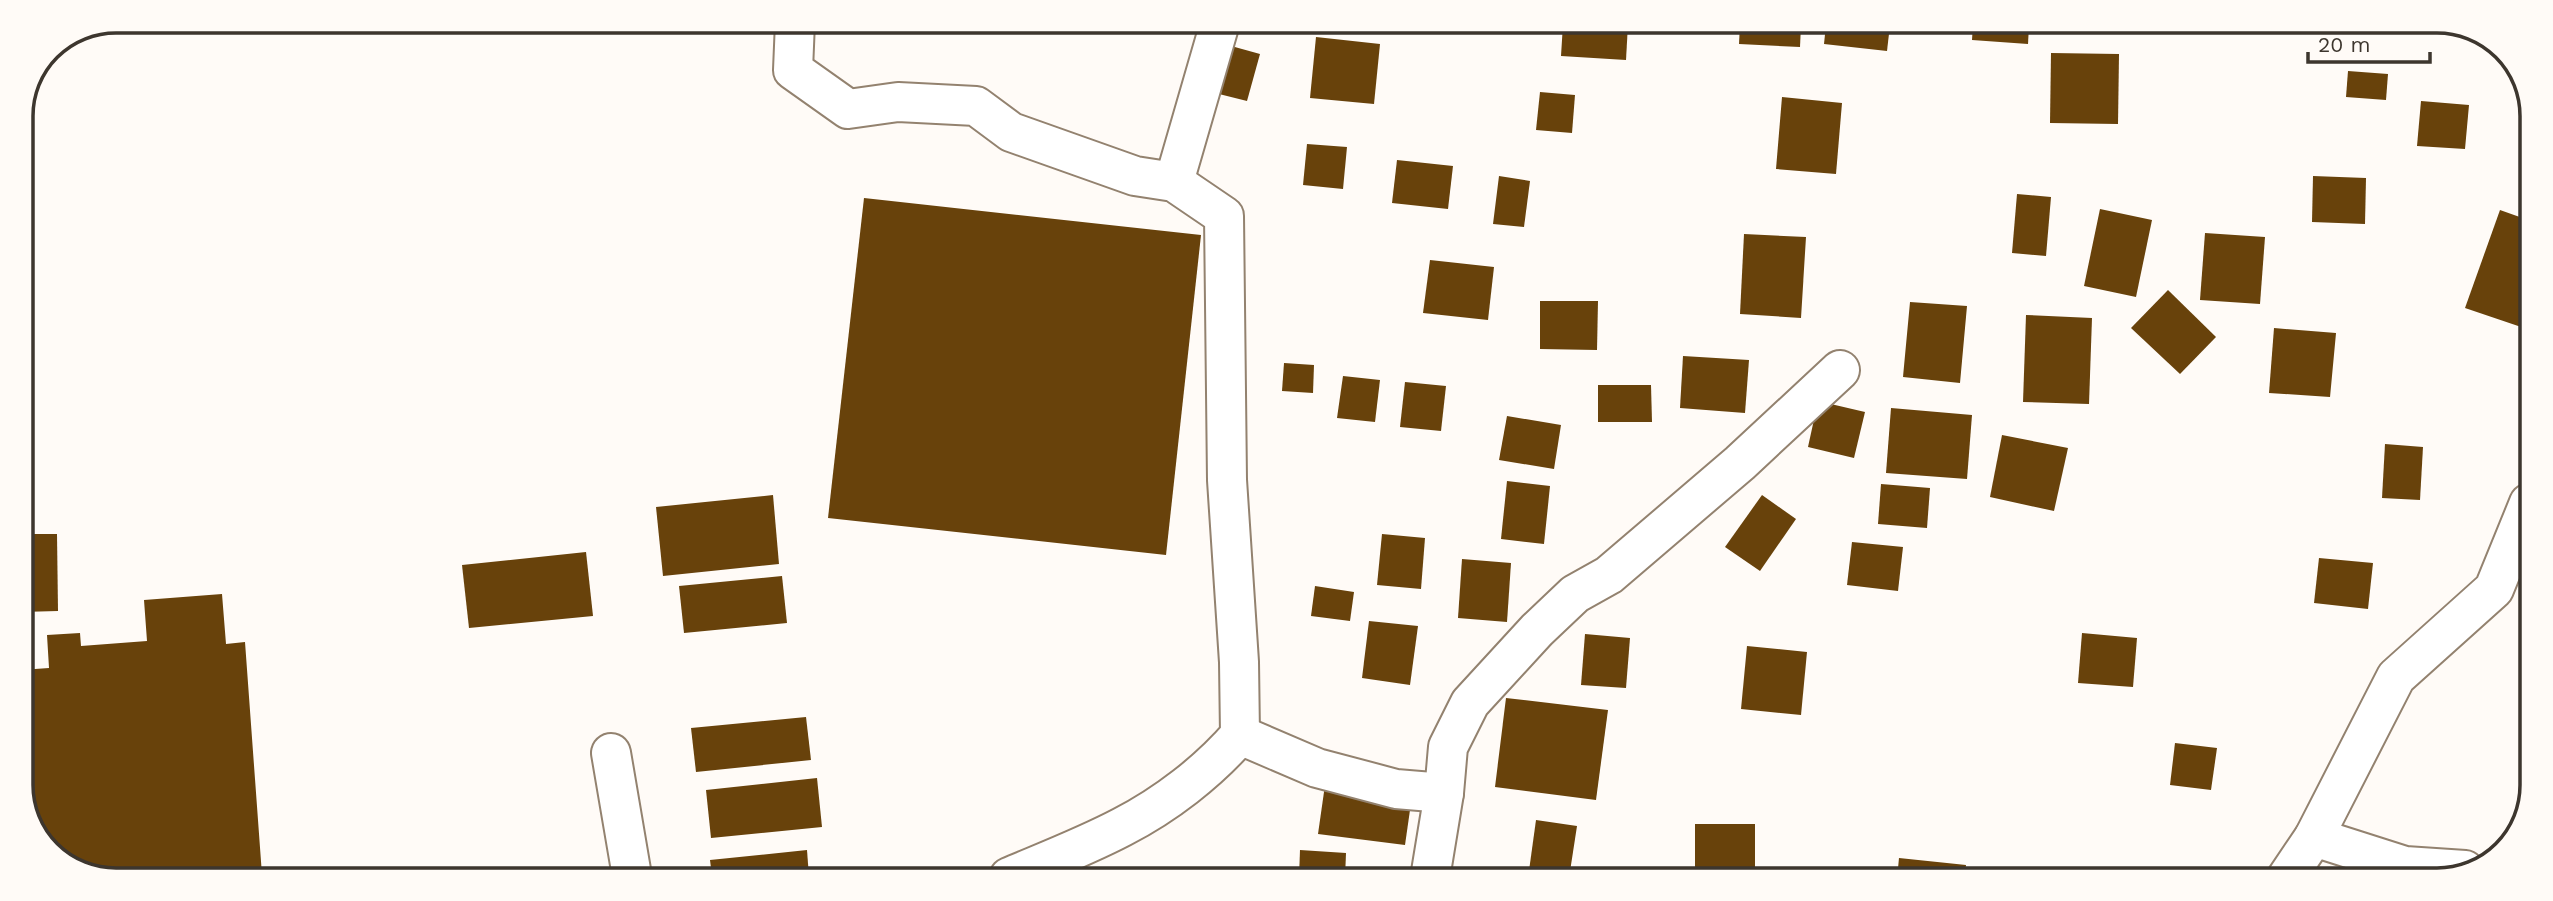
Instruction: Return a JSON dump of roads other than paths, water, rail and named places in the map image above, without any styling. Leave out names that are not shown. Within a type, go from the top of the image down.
[{"type":"street","points":[[795,33],[793,70],[848,108],[898,102],[976,106],[1011,132],[1135,176],[1174,183],[1224,216],[1227,481],[1239,662],[1240,735],[1219,760],[1123,827],[1030,868]]},
{"type":"street","points":[[1174,183],[1217,33]]},
{"type":"street","points":[[1432,868],[1444,793],[1448,747],[1470,704],[1537,630],[1575,594],[1609,575],[1740,463],[1840,370]]},
{"type":"street","points":[[2293,868],[2314,837],[2396,677],[2494,589],[2520,524]]},
{"type":"street","points":[[1240,735],[1317,768],[1396,789],[1444,793]]},
{"type":"street","points":[[611,753],[631,868]]},
{"type":"street","points":[[2314,837],[2405,866],[2435,868]]}]
